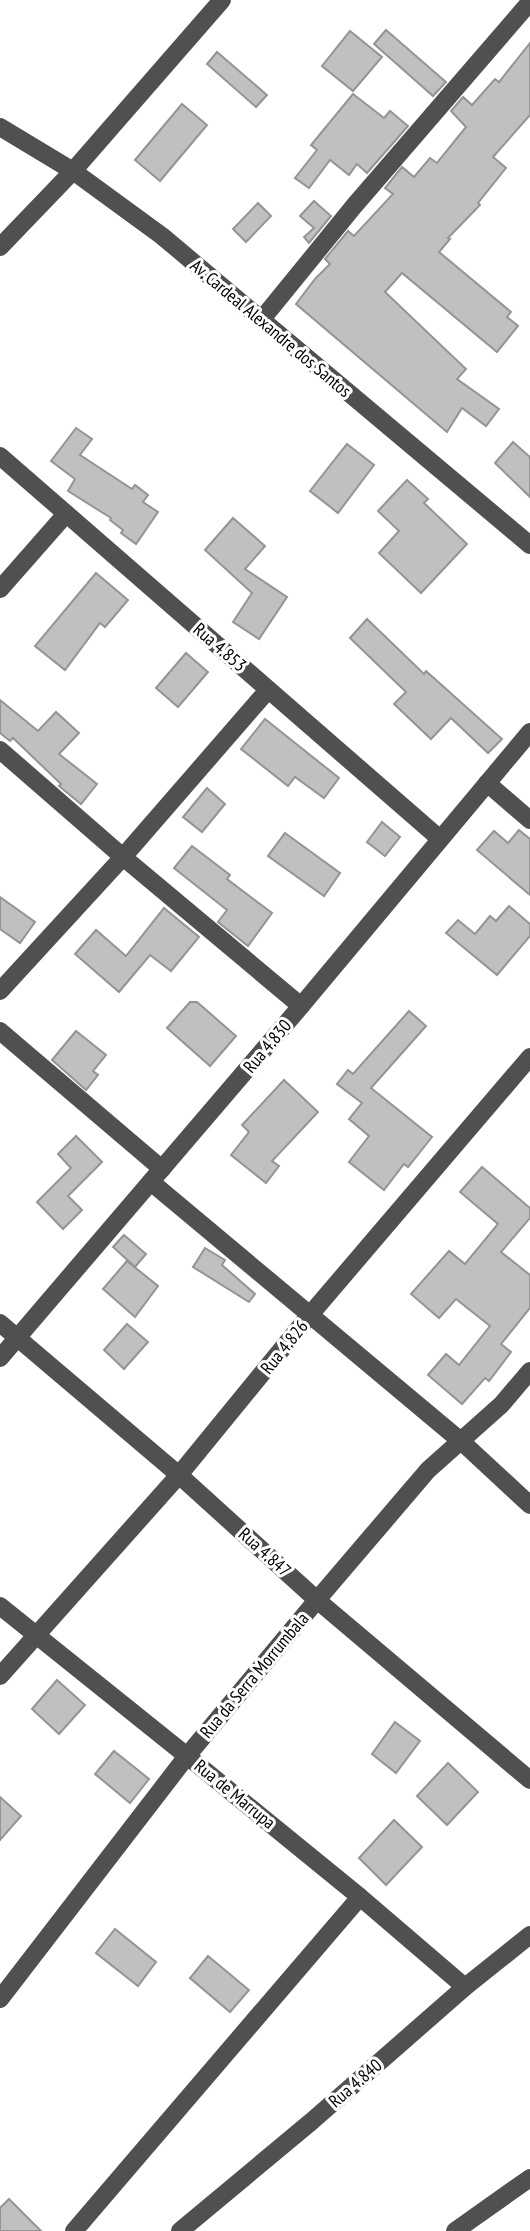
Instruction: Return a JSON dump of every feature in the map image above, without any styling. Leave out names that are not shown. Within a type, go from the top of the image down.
[{"type":"street","points":[[0,247],[73,171],[222,0]]},
{"type":"street","points":[[262,319],[354,206],[530,2]]},
{"type":"street","name":"Av. Cardeal Alexandre dos Santos","points":[[0,127],[73,171],[162,236],[530,545]]},
{"type":"street","name":"Rua 4.853","points":[[0,456],[439,838]]},
{"type":"street","points":[[0,589],[66,514]]},
{"type":"street","points":[[0,991],[123,857],[268,690]]},
{"type":"street","name":"Rua 4.830","points":[[0,1358],[301,1006],[530,732]]},
{"type":"street","points":[[0,750],[301,1006]]},
{"type":"street","points":[[487,783],[530,820]]},
{"type":"street","points":[[0,1031],[309,1316],[462,1442],[530,1505]]},
{"type":"street","name":"Rua 4.826","points":[[0,1676],[179,1475],[309,1316],[530,1057]]},
{"type":"street","name":"Rua 4.847","points":[[0,1323],[179,1475],[317,1600],[530,1780]]},
{"type":"street","name":"Rua da Serra Morrumbala","points":[[0,1999],[187,1756],[317,1600],[428,1470],[501,1405],[530,1371]]},
{"type":"street","name":"Rua de Marrupa","points":[[0,1606],[360,1897],[465,1987]]},
{"type":"street","points":[[74,2231],[360,1897]]},
{"type":"street","name":"Rua 4.840","points":[[180,2231],[312,2121],[465,1987],[530,1936]]},
{"type":"street","points":[[455,2231],[530,2178]]},
{"type":"building","points":[[386,30],[446,82],[433,96],[374,44]]},
{"type":"building","points":[[350,31],[382,57],[353,91],[322,66]]},
{"type":"building","points":[[530,43],[530,115],[493,157],[506,168],[478,203],[480,205],[448,238],[450,239],[439,252],[511,312],[507,317],[518,326],[497,352],[402,273],[385,292],[466,369],[457,379],[499,409],[486,426],[462,408],[447,432],[296,304],[330,264],[325,259],[348,231],[354,236],[393,194],[385,188],[402,167],[414,177],[430,158],[437,163],[466,127],[451,111],[463,97],[472,105],[495,79],[499,82]]},
{"type":"building","points":[[217,52],[267,95],[256,107],[207,64]]},
{"type":"building","points":[[353,94],[384,118],[390,111],[408,126],[367,173],[357,164],[349,175],[330,160],[309,188],[295,178],[317,150],[311,145]]},
{"type":"building","points":[[182,104],[207,125],[160,181],[135,160]]},
{"type":"building","points":[[314,201],[331,216],[309,243],[304,237],[314,228],[300,216]]},
{"type":"building","points":[[258,203],[271,216],[246,242],[233,229]]},
{"type":"building","points":[[76,428],[92,439],[80,455],[132,489],[135,485],[148,495],[143,502],[158,512],[136,544],[121,533],[123,530],[110,520],[111,518],[68,491],[75,479],[51,461]]},
{"type":"building","points":[[513,442],[530,457],[530,497],[495,463]]},
{"type":"building","points":[[347,444],[374,465],[338,513],[310,491]]},
{"type":"building","points":[[407,480],[428,499],[424,503],[467,544],[421,593],[379,553],[399,531],[378,511]]},
{"type":"building","points":[[233,518],[265,546],[245,569],[287,597],[259,639],[233,622],[252,593],[205,550]]},
{"type":"building","points":[[96,573],[128,600],[105,627],[100,623],[65,670],[35,646]]},
{"type":"building","points":[[367,619],[424,674],[426,671],[502,739],[488,753],[451,718],[431,739],[394,704],[406,692],[350,638]]},
{"type":"building","points":[[186,653],[208,672],[178,707],[156,688]]},
{"type":"building","points":[[0,700],[38,731],[56,712],[79,733],[59,754],[97,784],[81,804],[59,786],[61,784],[13,738],[10,741],[0,733]]},
{"type":"building","points":[[265,719],[339,778],[324,798],[295,777],[288,786],[241,749]]},
{"type":"building","points":[[207,788],[225,804],[202,832],[183,817]]},
{"type":"building","points":[[382,822],[400,837],[385,856],[367,842]]},
{"type":"building","points":[[519,830],[530,839],[530,895],[477,850],[494,831],[508,843]]},
{"type":"building","points":[[285,833],[340,873],[324,896],[268,856]]},
{"type":"building","points":[[192,846],[230,875],[227,879],[272,913],[248,946],[218,922],[227,910],[174,868]]},
{"type":"building","points":[[0,897],[35,922],[20,943],[0,929]]},
{"type":"building","points":[[509,906],[530,924],[530,936],[497,975],[446,933],[458,920],[475,934],[490,916],[496,921]]},
{"type":"building","points":[[164,908],[199,937],[171,971],[150,955],[119,992],[75,954],[96,930],[126,956]]},
{"type":"building","points":[[190,1002],[197,1002],[236,1036],[210,1066],[167,1028]]},
{"type":"building","points":[[409,1011],[426,1026],[371,1088],[432,1137],[408,1167],[404,1164],[384,1190],[349,1162],[369,1136],[349,1119],[362,1103],[337,1084],[348,1070],[353,1074]]},
{"type":"building","points":[[76,1031],[106,1055],[93,1071],[98,1075],[86,1090],[52,1060]]},
{"type":"building","points":[[284,1080],[318,1112],[272,1161],[279,1166],[266,1183],[231,1155],[249,1132],[242,1125]]},
{"type":"building","points":[[76,1136],[102,1162],[68,1196],[82,1210],[63,1229],[37,1202],[71,1168],[58,1154]]},
{"type":"building","points":[[482,1167],[530,1208],[530,1218],[501,1252],[530,1275],[530,1308],[501,1344],[511,1352],[489,1381],[485,1378],[462,1404],[428,1375],[446,1354],[459,1365],[490,1326],[456,1299],[439,1318],[411,1294],[449,1251],[465,1264],[498,1224],[460,1192]]},
{"type":"building","points":[[124,1235],[146,1254],[135,1267],[113,1247]]},
{"type":"building","points":[[205,1248],[225,1260],[222,1265],[255,1294],[249,1302],[193,1267]]},
{"type":"building","points":[[127,1261],[158,1286],[135,1317],[103,1289]]},
{"type":"building","points":[[127,1324],[148,1342],[124,1369],[104,1350]]},
{"type":"building","points":[[57,1680],[85,1705],[59,1734],[32,1709]]},
{"type":"building","points":[[395,1722],[420,1741],[396,1773],[372,1754]]},
{"type":"building","points":[[114,1751],[149,1779],[130,1803],[95,1774]]},
{"type":"building","points":[[448,1763],[478,1792],[447,1825],[417,1796]]},
{"type":"building","points":[[0,1797],[21,1816],[0,1840]]},
{"type":"building","points":[[394,1820],[422,1847],[386,1885],[359,1858]]},
{"type":"building","points":[[115,1929],[156,1962],[138,1986],[96,1953]]},
{"type":"building","points":[[208,1956],[249,1990],[230,2012],[190,1978]]},
{"type":"building","points":[[9,2199],[41,2231],[0,2231],[0,2208]]}]
